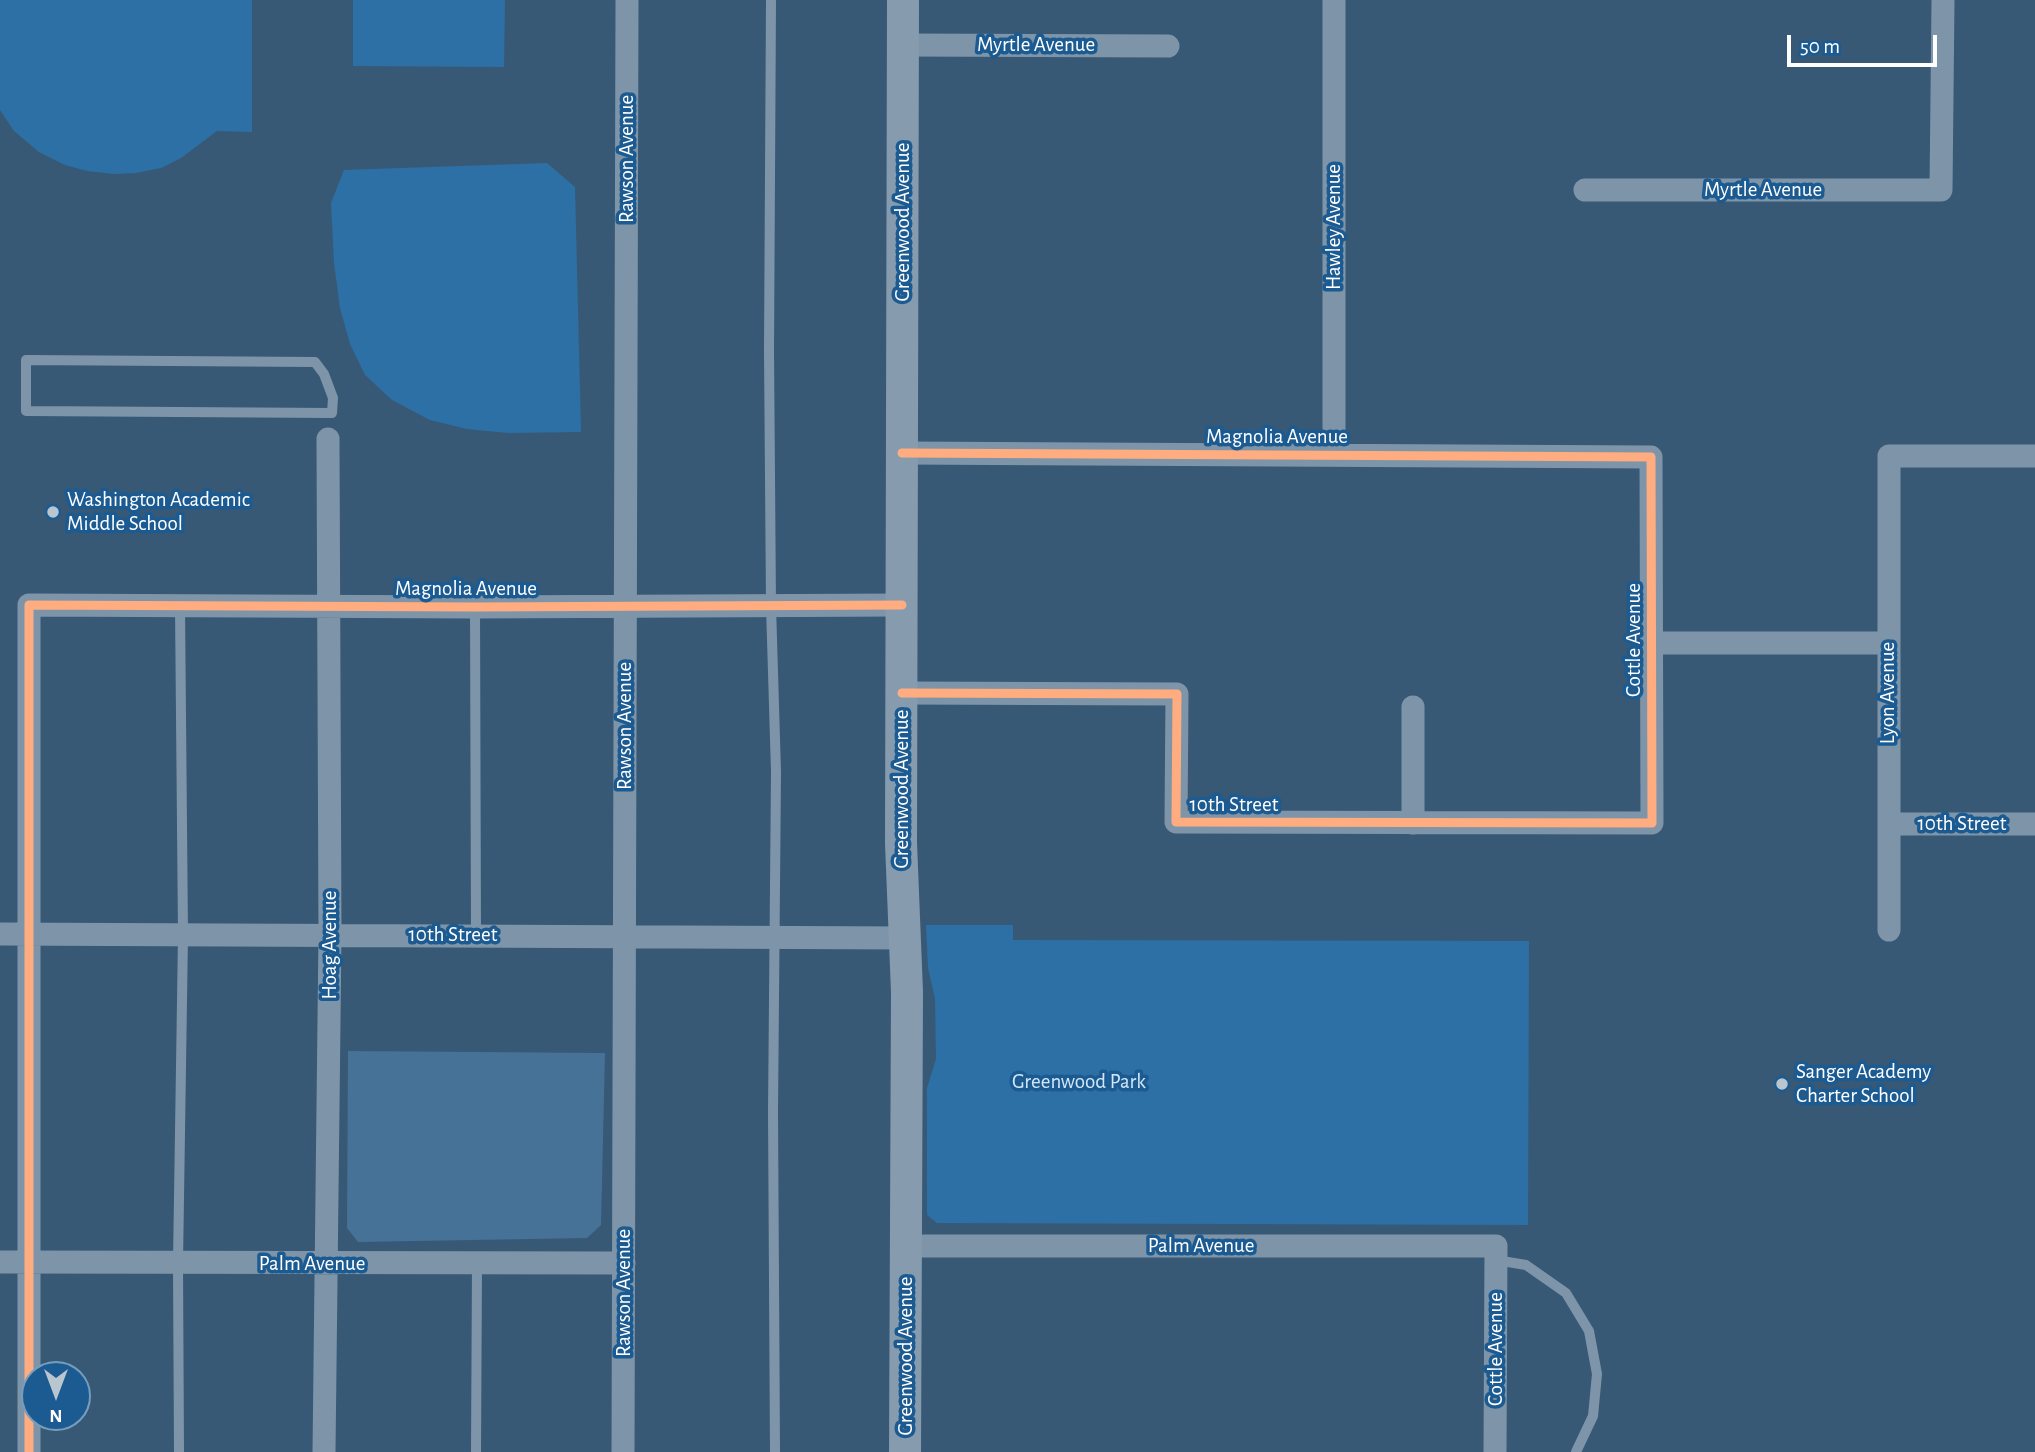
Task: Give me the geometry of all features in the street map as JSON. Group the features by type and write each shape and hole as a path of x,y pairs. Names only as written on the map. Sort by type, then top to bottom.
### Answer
{"street":[{"name":"Rawson Avenue","path":"623,1452 628,0"},
{"name":"Greenwood Avenue","path":"903,0 901,844 905,938 905,1452"},
{"name":"Hawley Avenue","path":"1334,0 1334,455"},
{"name":"Myrtle Avenue","path":"1585,190 1941,190 1943,0"},
{"name":"Myrtle Avenue","path":"903,45 1168,46"},
{"name":"Hoag Avenue","path":"324,1452 330,934 328,439"},
{"name":"Magnolia Avenue","path":"902,453 1651,457"},
{"name":"Lyon Avenue","path":"1889,930 1889,456 2035,456"},
{"name":"Cottle Avenue","path":"1651,457 1652,822"},
{"name":"Magnolia Avenue","path":"30,935 29,605 902,605"},
{"path":"1652,643 1888,643"},
{"name":"10th Street","path":"902,693 1177,694 1177,822 1652,822"},
{"path":"1413,707 1413,823"},
{"name":"10th Street","path":"1889,824 2035,824"},
{"name":"10th Street","path":"0,934 905,938"},
{"path":"29,1452 30,935"},
{"name":"Palm Avenue","path":"906,1246 1496,1253"},
{"name":"Cottle Avenue","path":"1496,1253 1496,1452"},
{"name":"Palm Avenue","path":"0,1262 624,1263"}],"lane":[{"path":"771,0 769,363 771,606 776,772 773,1111 775,1452"},
{"path":"328,439 332,413 333,398 324,374 315,362 26,360 26,411 332,413"},
{"path":"179,1452 178,1263 183,935 180,606"},
{"path":"475,607 476,936"},
{"path":"1496,1253 1526,1265 1566,1293 1589,1331 1597,1374 1593,1416 1576,1452"},
{"path":"476,1452 478,1263"}],"green space":[{"path":"0,0 252,0 252,132 217,131 181,158 161,168 136,173 87,171 65,165 39,152 14,131 0,110"},
{"path":"353,0 505,0 504,67 353,66"},
{"path":"547,163 575,187 581,432 508,433 467,429 430,420 392,400 365,375 350,344 340,308 334,263 331,203 344,170"},
{"name":"Greenwood Park","path":"926,925 1013,925 1013,940 1529,941 1528,1225 937,1223 927,1215 927,1088 936,1059 935,999 928,968"}],"shaded area":[{"path":"348,1051 605,1053 601,1225 587,1238 358,1242 347,1228"}],"cycle path":[{"path":"902,453 1651,457 1652,823 1176,822 1177,694 902,693"},
{"path":"29,1452 29,605 902,605"}],"place":[{"name":"Washington Academic Middle School","path":"53,512"},
{"name":"Sanger Academy Charter School","path":"1782,1084"}]}
